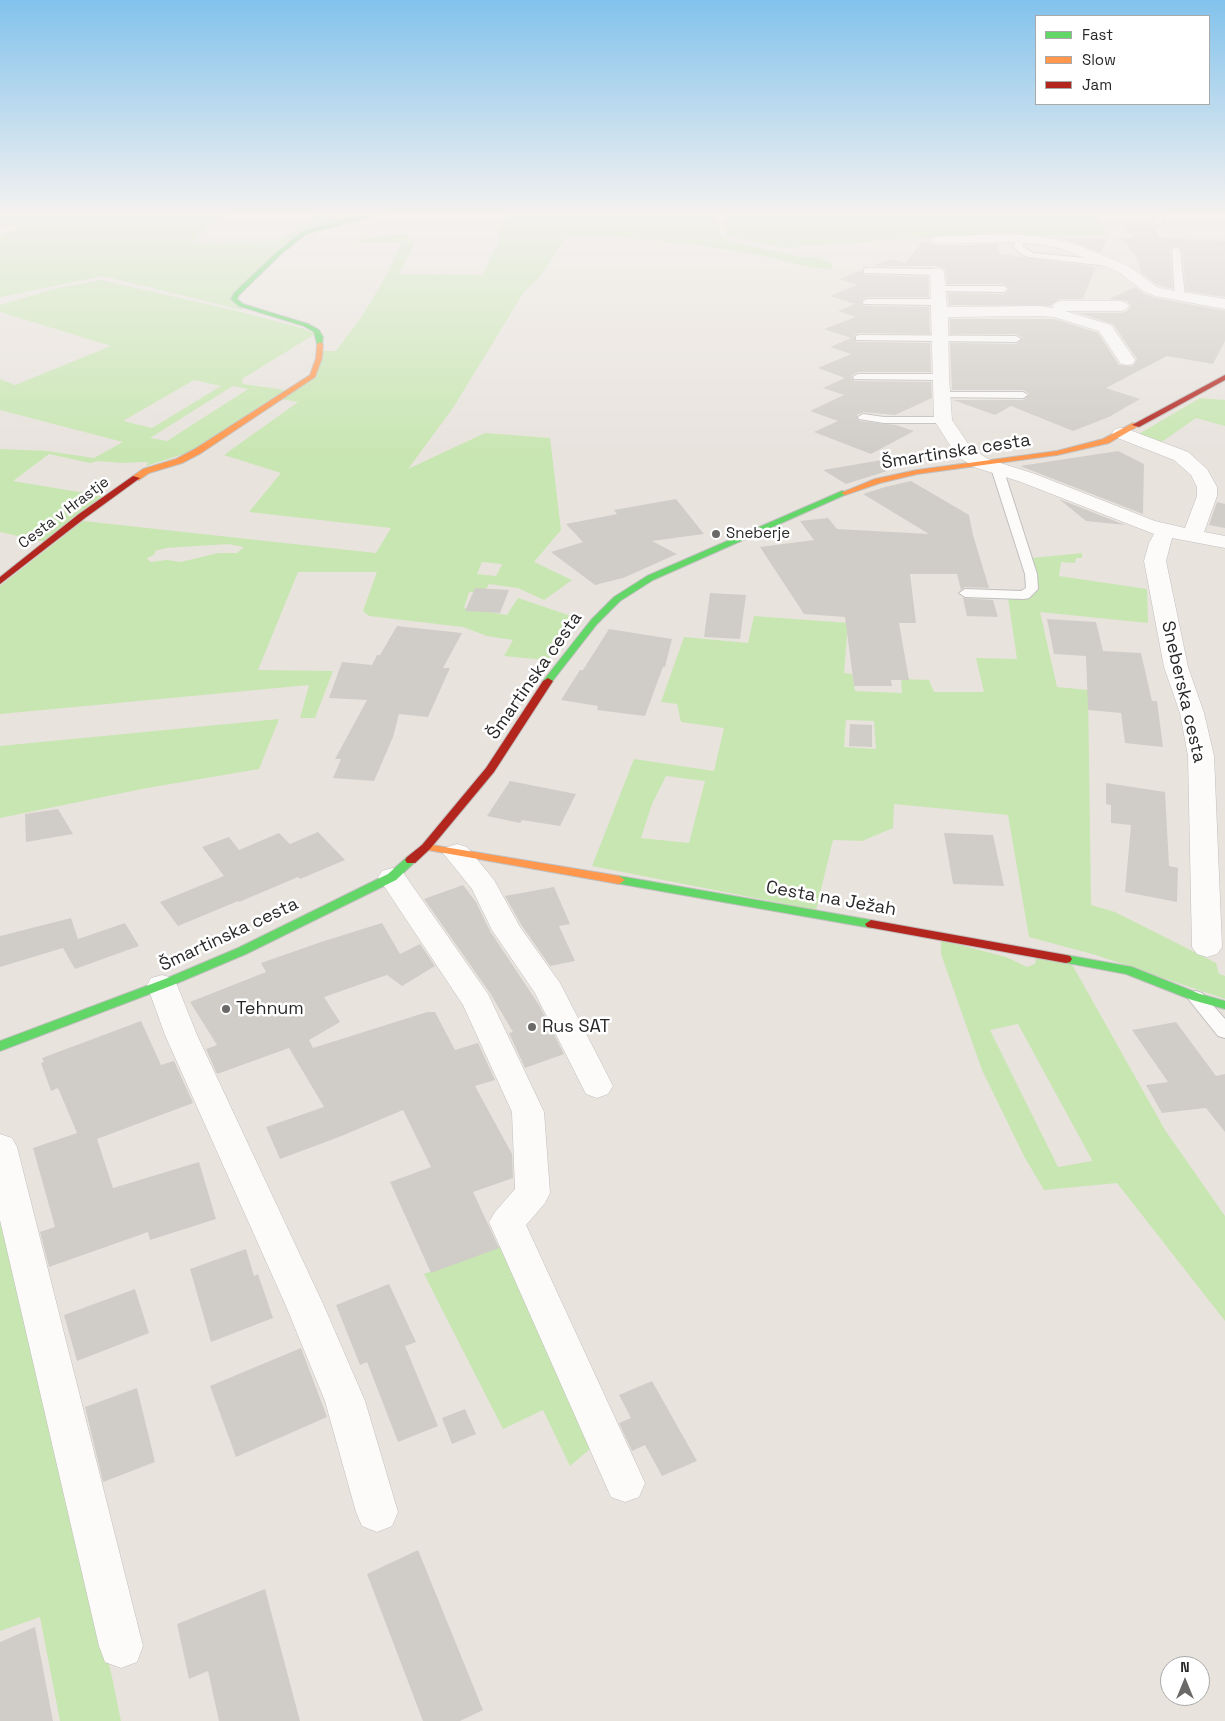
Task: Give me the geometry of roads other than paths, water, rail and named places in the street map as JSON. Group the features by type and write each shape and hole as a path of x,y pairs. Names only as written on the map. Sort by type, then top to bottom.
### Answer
{"street":[{"name":"Cesta v Hrastje","path":"0,581 82,516 146,470 179,461 312,376 319,358 320,337 317,331 306,325 240,305 234,299 238,292"},
{"path":"939,292 941,338 940,377 944,420 964,452 989,466 1166,531 1225,542"},
{"path":"1162,292 1225,304"},
{"path":"939,301 1056,313 1104,328 1128,360"},
{"path":"1040,311 1062,305 1121,306"},
{"name":"Šmartinska cesta","path":"0,1046 162,985 242,951 392,877 426,847 490,770 577,641 617,599 650,578 826,500 898,476 989,466 1057,454 1106,441 1225,377"},
{"path":"1121,433 1180,456 1192,464 1200,473 1207,487 1207,496 1192,536"},
{"name":"Sneberska cesta","path":"1166,531 1159,543 1155,561 1176,667 1192,713 1201,756 1201,800 1208,947"},
{"name":"Cesta na Ježah","path":"426,847 1128,970 1196,997 1225,1005"},
{"path":"456,853 484,886 507,930 549,990 597,1086"},
{"path":"392,877 476,1002 528,1112 534,1193 507,1222 625,1483"},
{"path":"162,985 182,1035 346,1401 377,1512"},
{"path":"0,1147 121,1646"}],"lane":[{"path":"867,302 939,301 986,292"},
{"path":"1180,292 1180,297"},
{"path":"859,338 1016,339"},
{"path":"858,377 940,377"},
{"path":"941,395 1024,395"},
{"path":"863,417 884,420 944,420"},
{"path":"965,593 1024,595 1032,589 1031,574 989,466"},
{"path":"1196,997 1225,1031"}],"place":[{"name":"Sneberje","path":"716,534"},
{"name":"Tehnum","path":"226,1009"},
{"name":"Rus SAT","path":"532,1027"}]}
